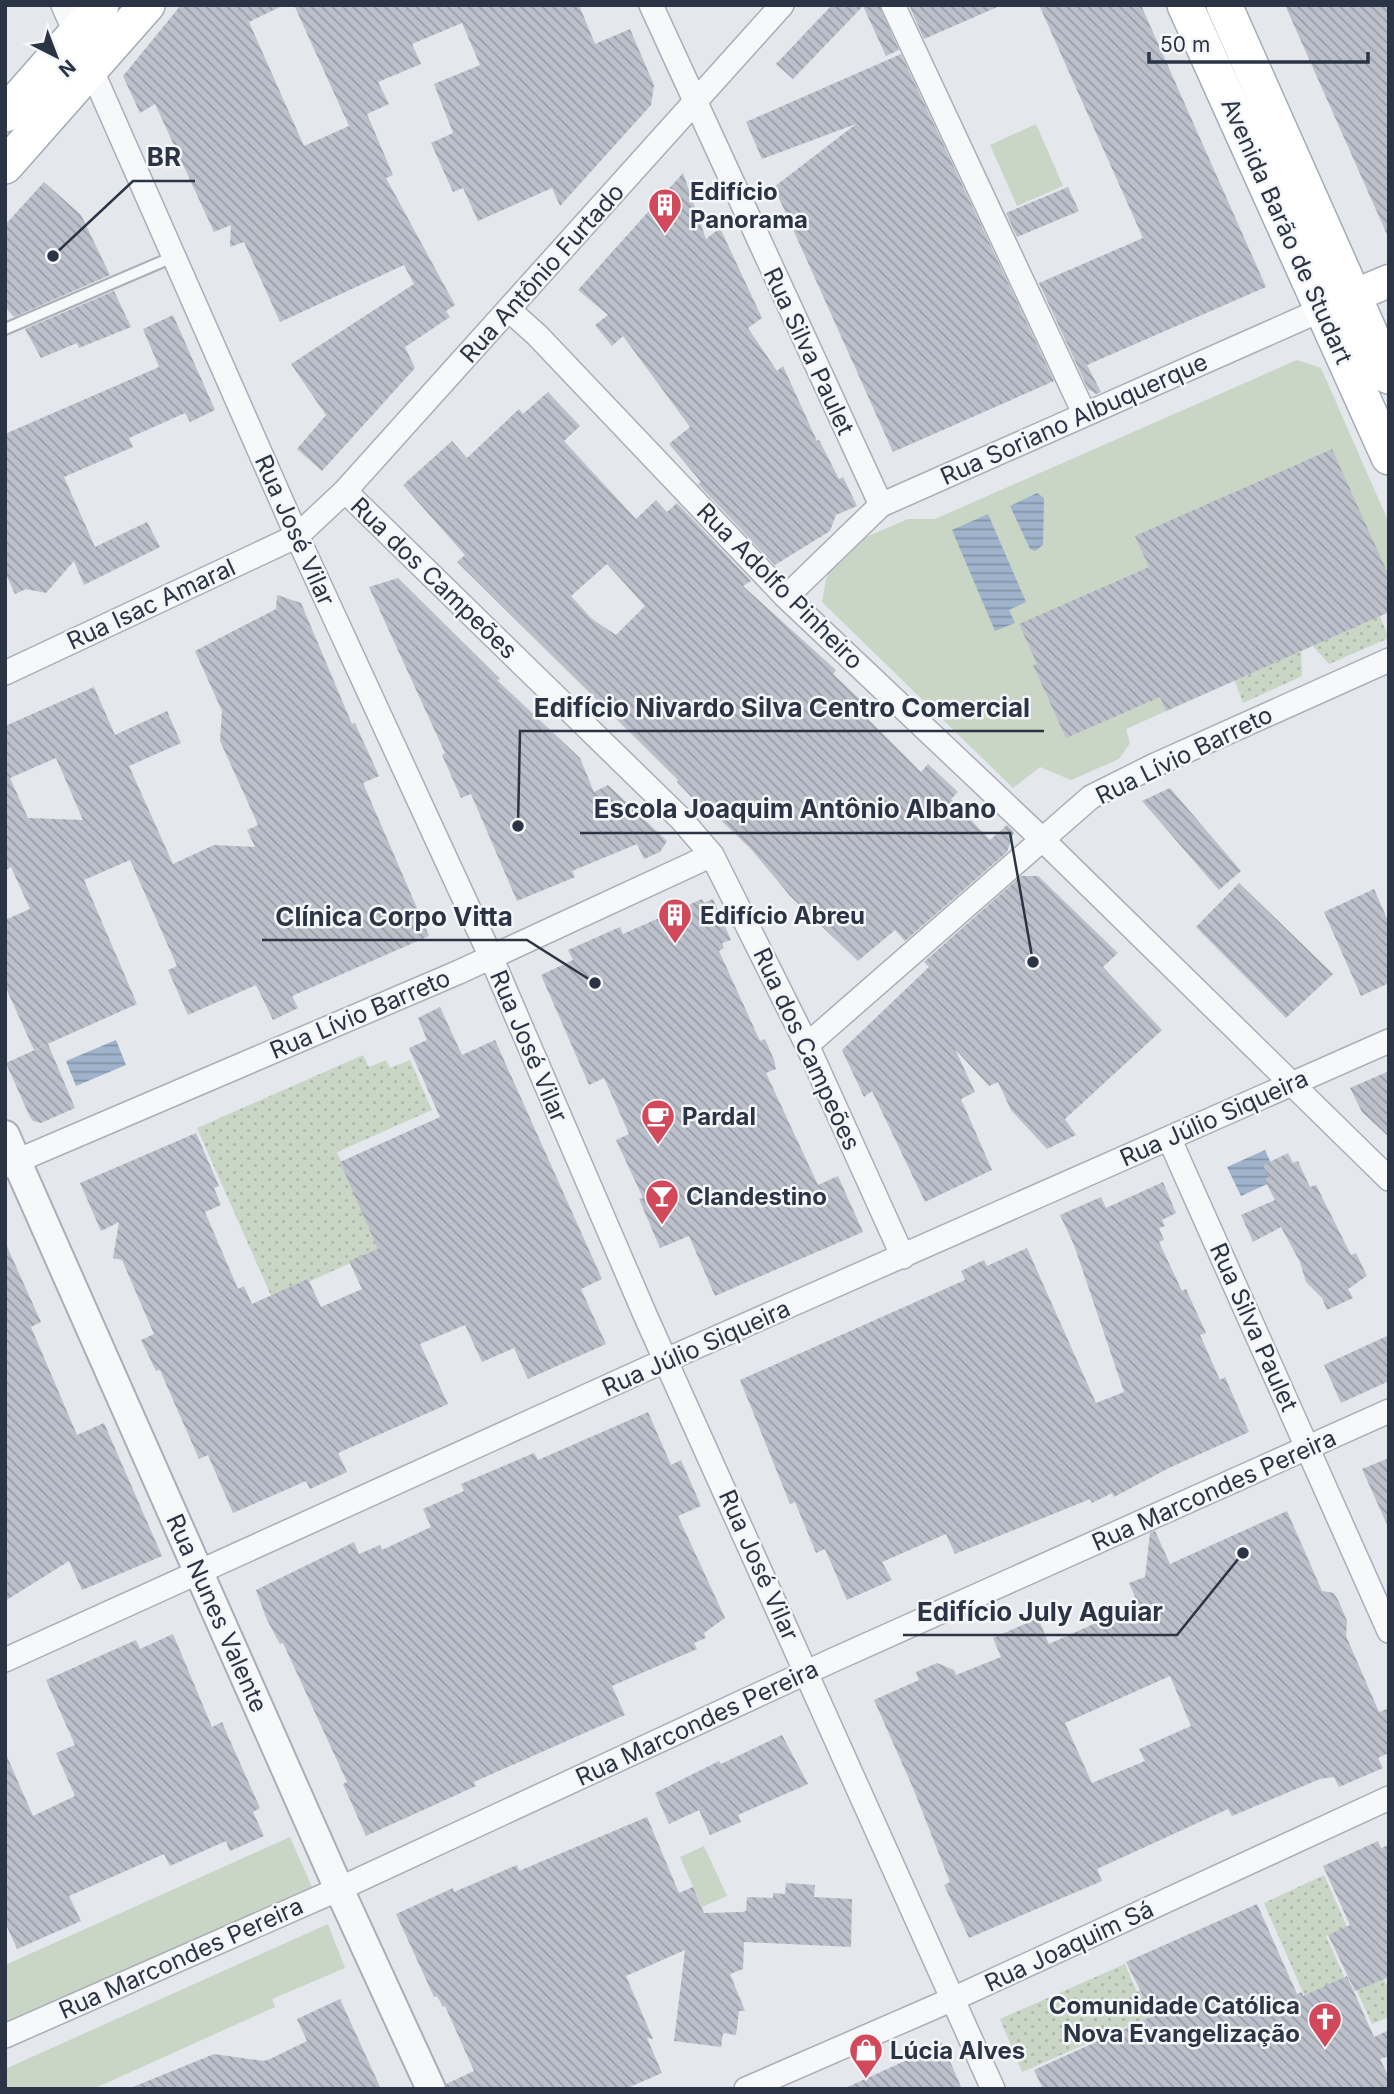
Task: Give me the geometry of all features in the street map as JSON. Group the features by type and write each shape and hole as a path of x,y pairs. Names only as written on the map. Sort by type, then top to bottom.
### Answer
{"main road":[{"path":"5,114 69,20 101,5"},
{"path":"5,166 147,5"},
{"name":"Avenida Barão de Studart","path":"1185,5 1389,457"},
{"name":"Avenida Barão de Studart","path":"1224,5 1389,376"},
{"name":"Rua Soriano Albuquerque","path":"1321,310 1389,281"}],"street":[{"name":"Rua Silva Paulet","path":"651,5 881,505"},
{"name":"Rua Antônio Furtado","path":"297,536 345,491 782,5"},
{"path":"893,5 1084,413"},
{"name":"Rua José Vilar","path":"69,20 297,536 491,957 666,1360 993,2089"},
{"name":"Rua Adolfo Pinheiro","path":"509,310 537,335 786,597 1043,840 1288,1083 1389,1179"},
{"name":"Rua Soriano Albuquerque","path":"786,597 881,505 1321,310"},
{"name":"Rua dos Campeões","path":"345,491 681,820 712,855 807,1045 903,1257"},
{"name":"Rua Isac Amaral","path":"5,673 297,536"},
{"name":"Rua Lívio Barreto","path":"807,1045 1091,797 1155,765 1389,660"},
{"name":"Rua Lívio Barreto","path":"11,1164 491,957 712,855"},
{"name":"Rua Júlio Siqueira","path":"5,1660 200,1574 666,1360 903,1257 1288,1083 1389,1041"},
{"name":"Rua Nunes Valente","path":"5,1135 11,1164 200,1574 431,2089"},
{"name":"Rua Silva Paulet","path":"1169,1138 1389,1631"},
{"name":"Rua Marcondes Pereira","path":"5,2036 339,1888 807,1672 1389,1411"},
{"name":"Rua Joaquim Sá","path":"746,2089 953,1999 1389,1798"}],"lane":[{"path":"5,329 173,257"}],"green space":[{"path":"1036,124 1063,186 1017,206 990,145"},
{"path":"1297,360 1321,368 1389,523 1389,612 1126,729 1130,743 1119,759 1071,780 1040,767 1013,788 822,602 826,579 839,554 866,537 908,519 935,519"},
{"path":"1377,609 1389,638 1329,664 1311,644"},
{"path":"1301,650 1302,676 1243,703 1232,674"},
{"path":"363,1055 369,1067 386,1060 390,1068 410,1060 432,1110 337,1152 380,1250 272,1298 197,1128"},
{"path":"290,1837 312,1887 5,2025 5,1965"},
{"path":"704,1846 727,1896 702,1907 680,1857"},
{"path":"1324,1875 1347,1927 1326,1936 1349,1987 1305,1997 1264,1903"},
{"path":"328,1924 345,1968 272,1999 275,2007 93,2089 5,2089 5,2069"},
{"path":"1125,1964 1137,1992 1142,1990 1165,2045 1140,2056 1127,2026 1022,2072 1000,2019"},
{"path":"1377,1968 1389,1988 1389,2017 1372,2024 1352,1980"}],"water":[{"path":"1037,493 1044,498 1043,545 1035,551 1030,549 1010,506"},
{"path":"988,514 1026,602 1009,610 1015,623 995,631 952,530"},
{"path":"116,1040 126,1065 76,1086 66,1061"},
{"path":"1265,1150 1278,1179 1241,1196 1227,1167"}],"building":[{"path":"181,5 284,5 249,22 304,146 349,126 294,5 579,5 595,44 630,29 654,85 651,105 560,206 552,188 478,221 463,188 453,192 431,143 453,133 434,84 480,65 462,23 412,44 421,64 378,82 389,104 367,114 393,175 386,178 455,305 446,311 450,317 405,347 415,368 322,471 297,449 326,415 291,364 414,284 404,265 280,322 244,242 230,247 231,225 214,232 155,104 140,113 123,76"},
{"path":"832,5 879,5 899,50 886,56 863,6 793,79 776,64"},
{"path":"909,5 1002,5 924,39"},
{"path":"1039,5 1141,5 1266,287 1087,365 1101,392 1096,394 1088,389 1039,283 1143,238"},
{"path":"1285,5 1389,5 1389,239"},
{"path":"901,54 1054,381 893,452 774,187 856,124 762,159 746,122"},
{"path":"683,173 706,239 720,228 762,318 748,328 777,371 783,366 817,441 819,440 839,479 843,477 857,506 836,515 830,531 775,565 698,484 701,482 669,444 690,427 623,336 612,346 595,325 608,315 578,290"},
{"path":"44,182 81,215 110,275 14,317 5,307 5,225"},
{"path":"1068,187 1079,211 1017,237 1006,213"},
{"path":"114,291 131,327 79,348 77,343 41,358 25,329"},
{"path":"173,315 215,410 190,422 185,413 129,438 133,447 64,477 95,547 147,522 160,547 84,585 74,561 46,593 26,589 15,594 5,572 5,434 159,367 143,329"},
{"path":"548,392 580,426 564,441 636,519 656,500 667,512 677,503 751,581 743,586 836,670 833,674 870,709 864,715 921,772 928,764 958,792 951,799 990,840 1007,825 1014,832 1007,852 905,941 895,930 858,961 790,896 751,849 715,815 700,806 678,780 457,562 465,555 403,485 452,441 467,458 519,409 523,414","holes":["607,564 645,606 616,635 592,619 571,596"]},
{"path":"1332,449 1389,576 1389,612 1166,711 1160,697 1066,738 1033,665 1037,664 1019,624 1149,567 1135,536"},
{"path":"398,578 500,679 497,680 580,758 594,792 608,785 667,841 660,852 644,859 637,844 572,871 575,877 517,901 471,794 461,798 442,755 445,753 369,587"},
{"path":"277,595 301,603 352,724 355,723 379,776 363,783 429,936 292,996 298,1008 273,1020 256,985 188,1015 168,970 177,966 130,860 84,880 137,1004 34,1050 5,986 5,920 30,909 11,867 5,870 5,726 94,687 115,735 167,711 181,743 129,766 173,864 214,845 255,847 247,830 258,825 220,741 222,711 195,651 276,609","holes":["56,758 83,820 28,818 10,778"]},
{"path":"1170,788 1241,871 1219,890 1142,801"},
{"path":"1021,876 1038,876 1118,953 1103,967 1162,1030 1065,1119 1076,1135 1047,1149 1011,1110 998,1082 989,1086 955,1049 975,1092 961,1099 992,1170 925,1202 872,1091 864,1097 842,1050 929,967 924,962"},
{"path":"1239,883 1333,974 1286,1018 1196,927"},
{"path":"1374,889 1389,923 1389,983 1361,996 1324,912"},
{"path":"702,899 704,903 713,899 731,940 722,943 724,948 719,951 760,1041 765,1039 774,1060 776,1069 766,1073 818,1185 838,1176 863,1232 715,1296 689,1236 660,1248 639,1199 643,1198 616,1140 629,1134 604,1078 589,1085 541,975 573,960 568,950 620,927 623,934"},
{"path":"440,1007 462,1055 495,1040 602,1279 581,1289 606,1344 528,1379 514,1348 482,1362 465,1325 420,1344 448,1404 338,1453 347,1472 310,1489 306,1481 233,1513 208,1455 199,1459 160,1370 156,1371 141,1340 154,1334 122,1260 113,1258 119,1222 101,1231 80,1183 196,1133 219,1186 214,1188 221,1205 205,1212 238,1289 244,1286 252,1304 308,1279 321,1307 362,1289 349,1261 378,1249 340,1162 440,1117 409,1048 427,1040 418,1018"},
{"path":"48,1044 75,1108 41,1123 33,1121 29,1115 6,1063"},
{"path":"1389,1071 1389,1137 1362,1112 1350,1088"},
{"path":"1288,1153 1293,1163 1298,1161 1310,1187 1316,1185 1351,1255 1356,1253 1367,1276 1348,1289 1353,1298 1327,1310 1322,1298 1306,1282 1300,1262 1281,1227 1253,1242 1241,1215 1275,1200 1264,1179 1269,1177 1263,1165"},
{"path":"1163,1182 1176,1213 1162,1220 1165,1226 1159,1228 1164,1240 1159,1242 1182,1291 1186,1289 1206,1333 1200,1335 1220,1380 1225,1377 1249,1432 1169,1468 1114,1497 1112,1493 1092,1503 1090,1499 955,1554 946,1534 882,1562 892,1580 847,1600 825,1549 816,1553 795,1502 790,1504 740,1380 965,1280 961,1271 984,1260 987,1266 1027,1248 1096,1403 1124,1392 1074,1245 1060,1215 1101,1197 1106,1208"},
{"path":"5,1242 41,1322 31,1327 77,1435 104,1423 162,1556 82,1590 69,1561 5,1601"},
{"path":"1389,1335 1389,1381 1341,1403 1324,1365"},
{"path":"648,1412 671,1465 681,1460 701,1506 678,1516 725,1618 704,1633 706,1638 694,1643 697,1649 612,1686 625,1715 474,1782 476,1786 366,1836 343,1784 347,1782 283,1643 280,1644 267,1620 256,1590 354,1542 359,1554 380,1545 382,1550 431,1527 423,1509 464,1491 461,1484 534,1453 538,1460"},
{"path":"1389,1458 1389,1529 1362,1469"},
{"path":"1287,1511 1322,1591 1334,1593 1339,1602 1347,1621 1346,1636 1379,1712 1389,1708 1389,1753 1378,1758 1383,1768 1339,1787 1334,1777 1320,1779 1232,1816 1228,1809 1097,1869 1102,1881 969,1938 944,1885 950,1882 913,1788 874,1700 919,1680 916,1672 937,1663 954,1670 956,1675 1001,1657 993,1638 1038,1618 1049,1644 1138,1604 1129,1583 1145,1577 1150,1533 1155,1531 1170,1564","holes":["1170,1676 1191,1726 1139,1749 1145,1761 1092,1783 1065,1723"]},
{"path":"173,1634 212,1727 222,1722 260,1808 253,1812 264,1836 230,1851 226,1841 170,1866 164,1854 69,1896 81,1921 17,1949 5,1922 5,1752 33,1816 75,1796 56,1753 75,1745 46,1680 136,1640 140,1649"},
{"path":"782,1735 808,1784 738,1815 741,1822 710,1835 699,1810 669,1824 655,1793 719,1761 721,1764"},
{"path":"647,1817 679,1893 693,1887 704,1913 746,1911 747,1897 773,1898 773,1893 785,1894 786,1883 815,1885 814,1897 852,1899 851,1947 744,1942 743,1969 730,1974 745,2011 739,2011 736,2035 723,2033 721,2047 674,2041 685,1950 626,1976 653,2039 647,2038 662,2073 625,2089 447,2089 446,2084 474,2071 445,2006 443,2007 437,1996 434,1997 396,1914 453,1888 454,1892 517,1865 519,1871"},
{"path":"1378,1841 1381,1848 1389,1845 1389,1977 1355,1991 1328,1935 1350,1925 1323,1866"},
{"path":"1257,1904 1297,1994 1302,1992 1303,1996 1347,1976 1374,2037 1389,2030 1389,2056 1380,2059 1389,2077 1389,2089 1043,2089 1034,2070 1153,2016 1126,1962"},
{"path":"340,1999 381,2089 128,2089 214,2054 264,2061 270,2059 307,2041 297,2019"},
{"path":"942,2043 962,2089 843,2089 907,2060"}],"place":[{"name":"Edifício Panorama","path":"665,235"},
{"name":"BR","path":"53,256"},
{"name":"Edifício Nivardo Silva Centro Comercial","path":"518,826"},
{"name":"Edifício Abreu","path":"675,945"},
{"name":"Escola Joaquim Antônio Albano","path":"1033,962"},
{"name":"Clínica Corpo Vitta","path":"595,983"},
{"name":"Pardal","path":"658,1146"},
{"name":"Clandestino","path":"662,1226"},
{"name":"Edifício July Aguiar","path":"1243,1553"},
{"name":"Comunidade Católica Nova Evangelização","path":"1325,2049"},
{"name":"Lúcia Alves","path":"866,2080"}]}
